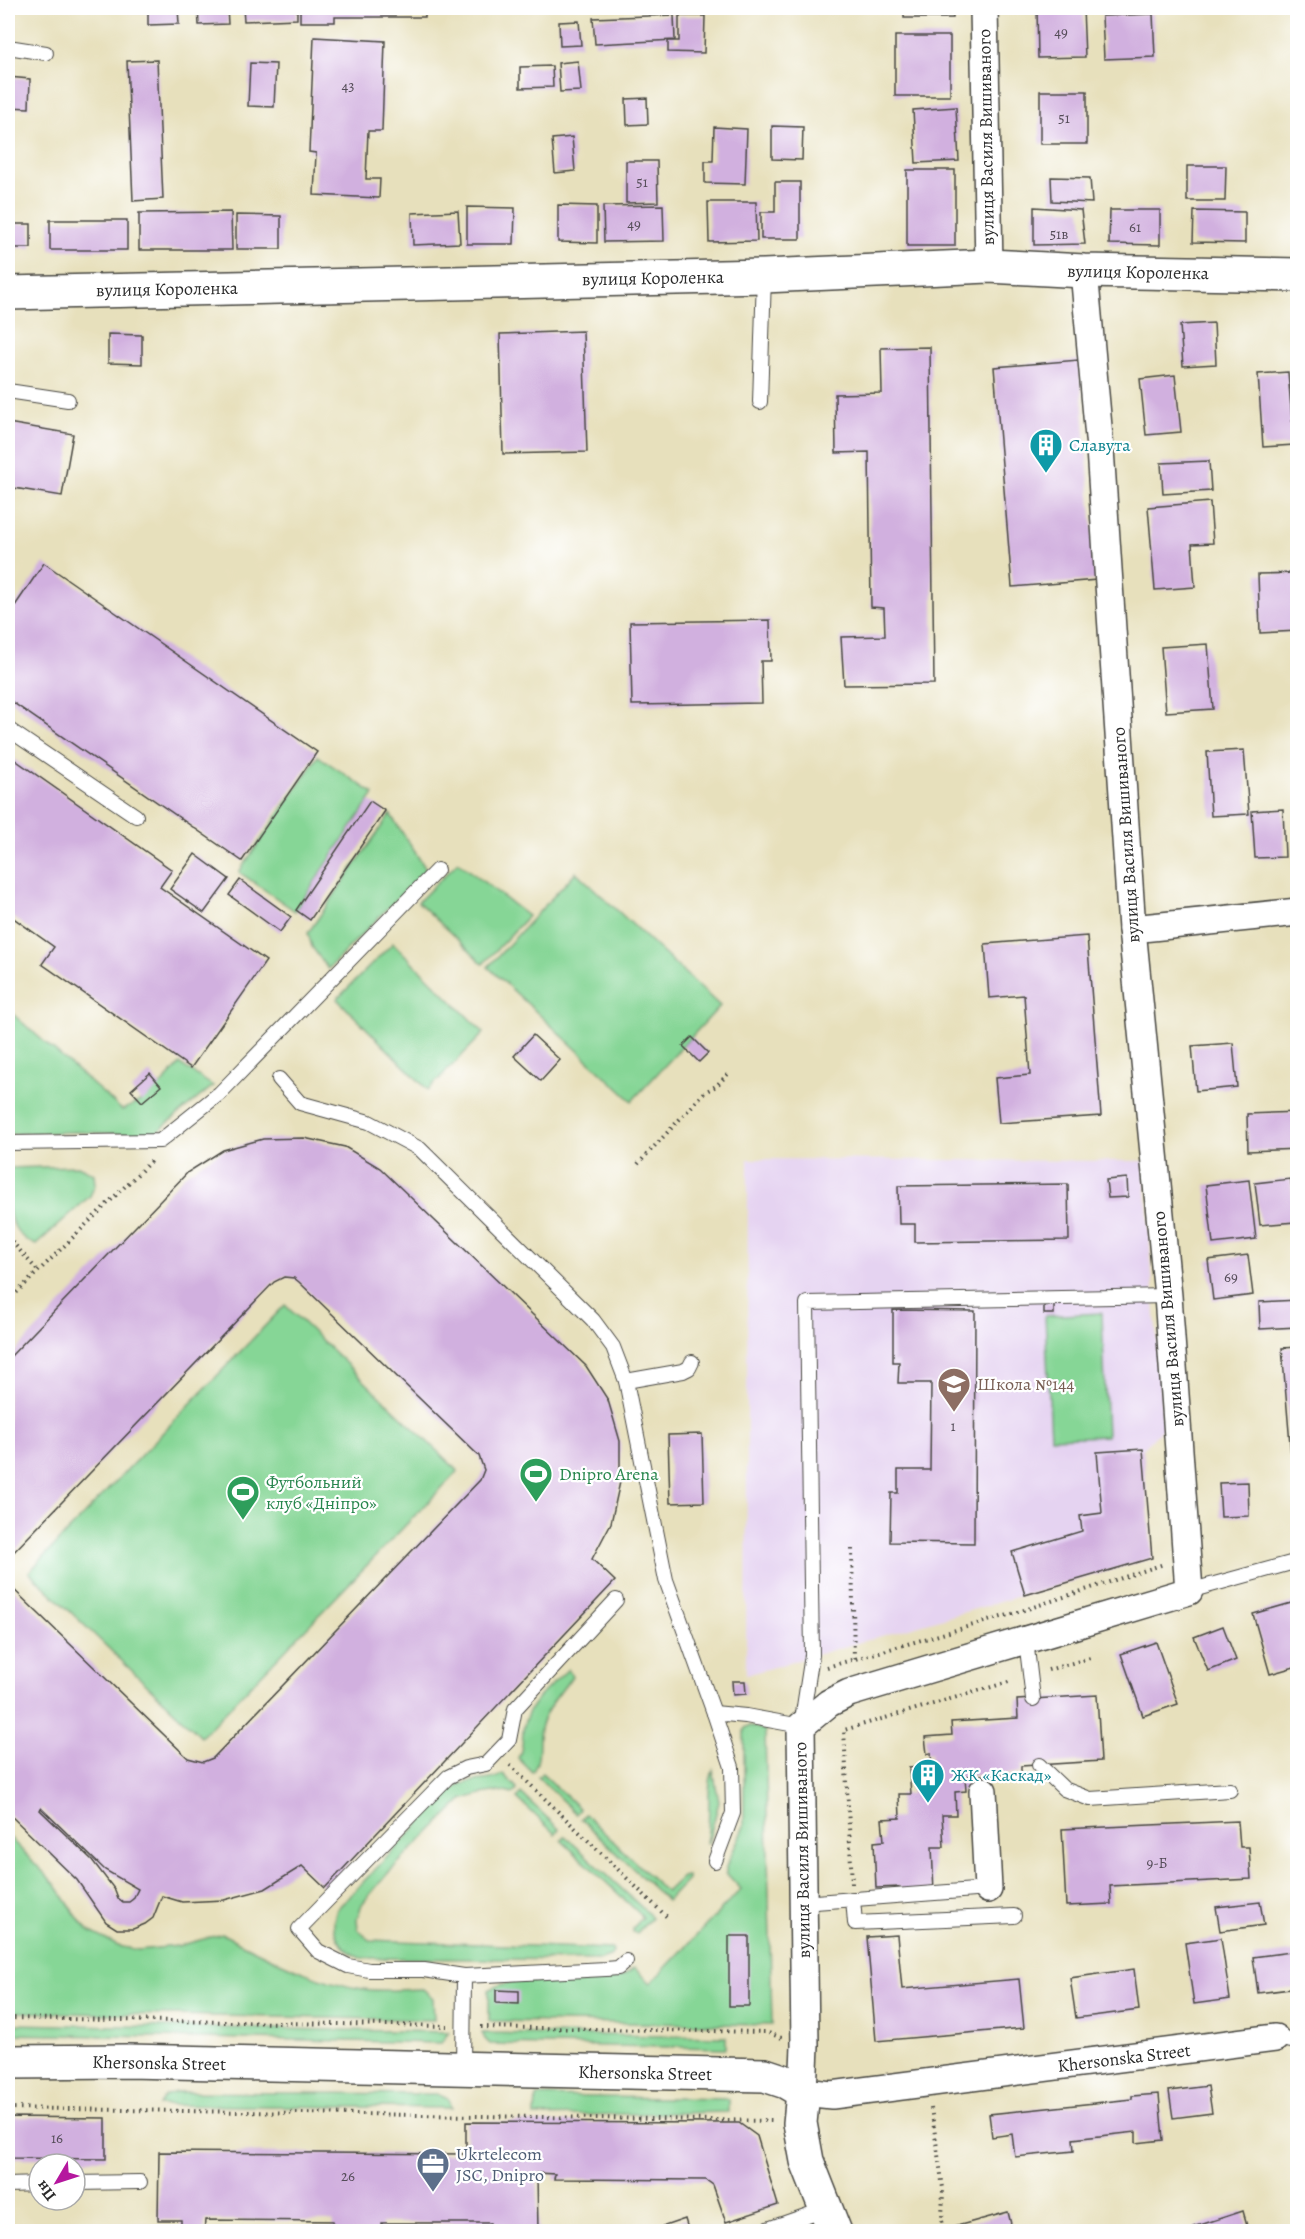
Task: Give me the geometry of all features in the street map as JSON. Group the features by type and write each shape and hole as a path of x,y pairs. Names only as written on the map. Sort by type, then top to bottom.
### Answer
{"street":[{"name":"вулиця Василя Вишиваного","path":"984,8 989,267"},
{"name":"вулиця Короленка","path":"8,293 764,276 989,267 1298,275"},
{"name":"вулиця Василя Вишиваного","path":"803,2091 805,2046 801,1726 829,1703 849,1693 1189,1592 1168,1296 1132,929 1100,449 1084,271"},
{"path":"1132,929 1298,912"},
{"path":"983,1791 988,1889"},
{"name":"Khersonska Street","path":"8,2062 128,2061 765,2075 803,2091 832,2095 1286,2040"},
{"path":"803,2091 800,2123 807,2161 830,2220"}],"lane":[{"path":"8,47 46,53"},
{"path":"760,402 764,276"},
{"path":"8,392 68,400"},
{"path":"8,729 136,816"},
{"path":"8,1143 160,1141 220,1093 438,870"},
{"path":"279,1079 300,1102 369,1122 420,1149 593,1320 613,1347 626,1381 666,1580 732,1767 733,1813 715,1862"},
{"path":"714,1713 801,1726 812,1655 807,1303 1168,1296"},
{"path":"626,1381 683,1371 689,1368 692,1362"},
{"path":"1189,1592 1298,1561"},
{"path":"616,1600 515,1709 508,1740 486,1764 466,1768 448,1777 300,1929 318,1952 348,1966 369,1970 424,1970 464,1976 618,1968 626,1960"},
{"path":"1026,1640 1033,1698"},
{"path":"1039,1765 1064,1789 1090,1799 1230,1790"},
{"path":"802,1903 988,1889"},
{"path":"853,1899 855,1923 1014,1916"},
{"path":"464,1976 464,2069"},
{"path":"87,2183 140,2182"},
{"path":"8,2185 27,2184"},
{"path":"762,2231 830,2220"}],"path":[{"path":"638,1164 705,1092 716,1086 728,1074"},
{"path":"8,1301 157,1155 146,1155"},
{"path":"8,1237 38,1271"},
{"path":"852,1549 854,1659"},
{"path":"809,1672 1012,1614 1162,1566 1168,1559"},
{"path":"850,1865 844,1730 1090,1658"},
{"path":"509,1765 667,1917"},
{"path":"8,2018 766,2032 805,2046"},
{"path":"927,2083 944,2188 942,2222 945,2232"},
{"path":"8,2108 763,2120 800,2123"}],"shaded area":[{"name":"Школа №144","path":"748,1159 1144,1161 1163,1428 1143,1449 1152,1558 746,1675"}],"green space":[{"path":"318,756 374,794 295,911 239,872"},
{"path":"390,814 426,869 328,969 312,947 308,933"},
{"path":"458,862 528,916 483,964 418,902"},
{"path":"576,872 720,1006 632,1101 488,967"},
{"path":"393,943 484,1033 428,1090 337,999"},
{"path":"8,1010 122,1110 154,1091 180,1064 213,1086 153,1135 75,1132 8,1134"},
{"path":"78,1166 94,1174 95,1185 90,1196 36,1245 26,1239 18,1232 10,1213 7,1191 8,1168"},
{"name":"Футбольний клуб «Дніпро»","path":"285,1305 458,1471 201,1737 29,1572"},
{"path":"1102,1313 1107,1436 1051,1438 1045,1316"},
{"path":"568,1669 572,1676 543,1719 537,1761 532,1772 518,1758 526,1717 542,1694"},
{"path":"750,1726 765,1730 772,2025 489,2021 489,1990 505,1983 544,1980 604,1981 621,1977 634,1968 651,1983 741,1889 726,1873 726,1867 744,1826 744,1730"},
{"path":"713,1770 719,1802 708,1843 706,1843 709,1787"},
{"path":"542,1773 580,1809 576,1814 538,1777"},
{"path":"503,1774 516,1787 516,1791 512,1794 487,1793 462,1800 388,1873 362,1904 357,1919 358,1929 369,1940 612,1949 610,1957 601,1960 360,1958 347,1950 335,1932 337,1909 452,1790 459,1785 491,1779"},
{"path":"521,1793 559,1829 555,1834 517,1798"},
{"path":"585,1814 666,1892 682,1877 687,1876 687,1880 667,1901 581,1819"},
{"path":"8,1836 55,1884 89,1931 118,1946 138,1950 178,1946 222,1934 290,1967 344,1985 378,1990 423,1989 433,1998 434,2020 8,2012"},
{"path":"565,1836 652,1917 637,1933 633,1932 633,1928 643,1917 561,1840"},
{"path":"8,2024 449,2032 441,2043 8,2034"},
{"path":"482,2033 726,2037 726,2048 490,2044"},
{"path":"175,2092 437,2094 448,2099 451,2108 159,2105 165,2096"},
{"path":"536,2096 729,2099 729,2112 535,2116"}],"building":[{"path":"129,8 178,8 179,24 148,25 148,12 129,13"},
{"path":"198,8 227,8 228,24 199,25"},
{"path":"243,8 297,8 297,19 244,21"},
{"path":"300,8 425,8 425,17 335,17 335,22 300,22"},
{"path":"904,8 953,8 953,18 904,18"},
{"path":"1037,8 1083,8 1085,57 1038,58"},
{"path":"1153,14 1155,57 1104,59 1102,16"},
{"path":"674,15 675,40 595,44 593,18"},
{"path":"679,16 705,16 704,53 668,52 668,41 679,41"},
{"path":"579,21 581,45 560,46 559,22"},
{"path":"895,36 950,36 950,96 895,96"},
{"path":"314,37 385,41 382,131 368,131 366,179 380,179 379,198 314,195 316,153 309,152"},
{"path":"157,60 163,199 133,201 127,61"},
{"path":"578,61 581,91 560,92 558,63"},
{"path":"250,63 276,64 274,107 248,106"},
{"path":"552,66 553,87 520,88 520,67"},
{"path":"8,77 30,79 29,108 8,107"},
{"path":"1040,91 1087,91 1087,144 1040,144"},
{"path":"647,98 648,124 627,125 626,99"},
{"path":"956,107 959,161 916,163 913,110"},
{"path":"772,126 803,127 802,160 772,159"},
{"path":"714,127 747,129 745,184 705,183 705,161 713,161"},
{"path":"572,137 575,171 555,173 552,139"},
{"path":"626,161 657,161 658,202 626,203"},
{"path":"1187,166 1226,166 1225,201 1187,201"},
{"path":"907,170 955,170 955,246 907,246"},
{"path":"1051,177 1090,178 1092,203 1052,201"},
{"path":"775,182 800,182 800,239 761,239 761,212 775,212"},
{"path":"708,202 756,202 757,241 709,242"},
{"path":"558,205 597,206 597,243 558,242"},
{"path":"663,205 664,241 604,242 603,206"},
{"path":"467,207 515,208 514,244 467,244"},
{"path":"1034,207 1081,210 1085,244 1034,245"},
{"path":"1110,210 1160,210 1160,245 1109,244"},
{"path":"458,211 460,243 413,245 412,213"},
{"path":"1194,211 1245,212 1245,243 1193,242"},
{"path":"231,212 232,250 139,250 139,213"},
{"path":"236,215 281,216 281,249 236,249"},
{"path":"50,220 127,220 127,250 50,250"},
{"path":"8,224 31,224 31,248 8,248"},
{"path":"1214,323 1216,364 1183,366 1180,325"},
{"path":"583,331 587,452 503,454 500,334"},
{"path":"108,334 142,335 142,364 108,363"},
{"path":"930,347 934,684 844,685 841,637 885,636 884,608 871,607 869,452 836,453 835,394 882,393 881,348"},
{"name":"Славута","path":"1079,360 1097,580 1012,587 994,367"},
{"path":"1288,372 1294,445 1263,447 1258,374"},
{"path":"1175,375 1181,432 1146,435 1140,379"},
{"path":"1293,386 1298,386 1298,413 1296,413"},
{"path":"8,423 73,434 62,496 8,487"},
{"path":"1209,461 1211,491 1163,494 1161,463"},
{"path":"1210,502 1213,543 1192,544 1195,587 1155,590 1148,507"},
{"path":"44,563 317,752 242,861 8,699 8,616"},
{"path":"1298,573 1298,631 1260,633 1258,574"},
{"path":"770,620 771,661 761,661 762,703 632,705 630,622"},
{"path":"1208,644 1213,709 1166,712 1161,647"},
{"path":"1244,750 1249,814 1211,816 1207,752"},
{"path":"8,755 172,870 160,887 266,961 191,1068 42,964 54,947 8,914"},
{"path":"370,801 385,811 310,920 296,910"},
{"path":"1283,809 1285,857 1255,858 1252,811"},
{"path":"195,854 229,879 204,913 170,889"},
{"path":"240,880 291,917 280,932 229,895"},
{"path":"1087,936 1101,1116 999,1123 995,1078 1030,1075 1024,995 989,998 985,944"},
{"path":"533,1035 560,1060 541,1081 514,1056"},
{"path":"692,1037 708,1053 699,1062 683,1046"},
{"path":"1233,1043 1237,1087 1196,1091 1192,1046"},
{"path":"150,1073 161,1086 142,1102 131,1090"},
{"path":"1298,1112 1298,1149 1248,1151 1247,1114"},
{"name":"Dnipro Arena","path":"304,1138 345,1147 380,1168 586,1366 608,1400 620,1441 620,1482 611,1523 592,1559 615,1581 325,1888 302,1866 265,1889 224,1900 182,1902 162,1896 153,1918 145,1924 133,1929 117,1929 106,1922 77,1880 8,1813 8,1584 188,1758 203,1762 213,1758 480,1480 484,1470 479,1456 299,1282 294,1278 284,1277 274,1282 8,1558 8,1359 188,1172 223,1150 263,1139","holes":["41,1808 105,1870 138,1889 133,1899 123,1902 118,1898 115,1890 92,1860 40,1810"]},
{"path":"1127,1178 1128,1197 1108,1198 1106,1180"},
{"path":"1291,1179 1295,1222 1260,1225 1255,1183"},
{"path":"1249,1180 1256,1239 1213,1244 1206,1185"},
{"path":"1068,1184 1069,1240 915,1242 915,1224 899,1224 898,1186"},
{"path":"1248,1255 1253,1295 1213,1300 1208,1260"},
{"path":"1298,1300 1298,1327 1260,1329 1259,1302"},
{"path":"1054,1304 1054,1314 1044,1314 1044,1305"},
{"path":"893,1310 975,1311 974,1543 890,1542 891,1493 898,1493 898,1470 930,1470 931,1383 898,1383 899,1362 893,1362"},
{"path":"1298,1347 1298,1455 1291,1456 1282,1348"},
{"path":"702,1434 704,1502 670,1503 668,1435"},
{"path":"1143,1449 1152,1558 1025,1595 1012,1552 1082,1531 1080,1516 1102,1513 1097,1452"},
{"path":"1248,1482 1249,1516 1221,1517 1219,1483"},
{"path":"1298,1601 1298,1666 1270,1674 1253,1614"},
{"path":"1223,1626 1236,1660 1208,1671 1194,1637"},
{"path":"1156,1642 1178,1704 1143,1716 1121,1654"},
{"path":"732,1681 745,1681 746,1694 733,1695"},
{"name":"ЖК «Каскад»","path":"1097,1695 1101,1761 1021,1766 1021,1773 965,1776 966,1791 955,1792 956,1815 942,1815 944,1847 932,1847 934,1892 900,1894 900,1887 876,1888 874,1842 884,1841 882,1819 900,1818 899,1794 911,1794 909,1768 932,1766 931,1753 927,1754 925,1737 952,1735 951,1722 1018,1718 1017,1700"},
{"path":"1238,1821 1240,1847 1249,1847 1251,1879 1110,1886 1111,1904 1066,1906 1062,1829"},
{"path":"1260,1902 1264,1925 1220,1931 1216,1907"},
{"path":"897,1935 902,1989 1019,1979 1024,2028 876,2041 867,1937"},
{"path":"729,1936 749,1936 749,2006 729,2006"},
{"path":"1221,1938 1230,1999 1194,2004 1185,1943"},
{"path":"1298,1951 1298,1988 1258,1993 1253,1957"},
{"path":"1134,1969 1139,2010 1076,2018 1070,1978"},
{"path":"496,1990 519,1991 519,2004 496,2003"},
{"path":"1208,2086 1212,2113 1173,2118 1169,2091"},
{"path":"1159,2094 1163,2140 1136,2143 1136,2132 1073,2139 1074,2151 1015,2157 1012,2134 992,2137 989,2114 1132,2099 1132,2096"},
{"path":"8,2117 106,2118 106,2159 87,2159 87,2152 27,2152 27,2158 8,2158"},
{"path":"466,2122 739,2123 757,2136 778,2205 726,2222 713,2185 706,2180 554,2179 555,2174 537,2173 538,2232 490,2232 490,2223 382,2223 382,2232 333,2232 333,2221 205,2220 204,2232 181,2232 181,2220 158,2220 159,2152 466,2154"},
{"path":"1243,2211 1249,2232 1195,2232 1194,2227"},
{"path":"1008,2212 1013,2232 947,2232 946,2229"},
{"path":"685,2219 689,2232 650,2231"}],"place":[{"name":"Славута","path":"1046,474"},
{"name":"Школа №144","path":"954,1413"},
{"name":"Dnipro Arena","path":"536,1503"},
{"name":"Футбольний клуб «Дніпро»","path":"243,1521"},
{"name":"ЖК «Каскад»","path":"928,1804"},
{"name":"Ukrtelecom JSC, Dnipro","path":"433,2193"}]}
